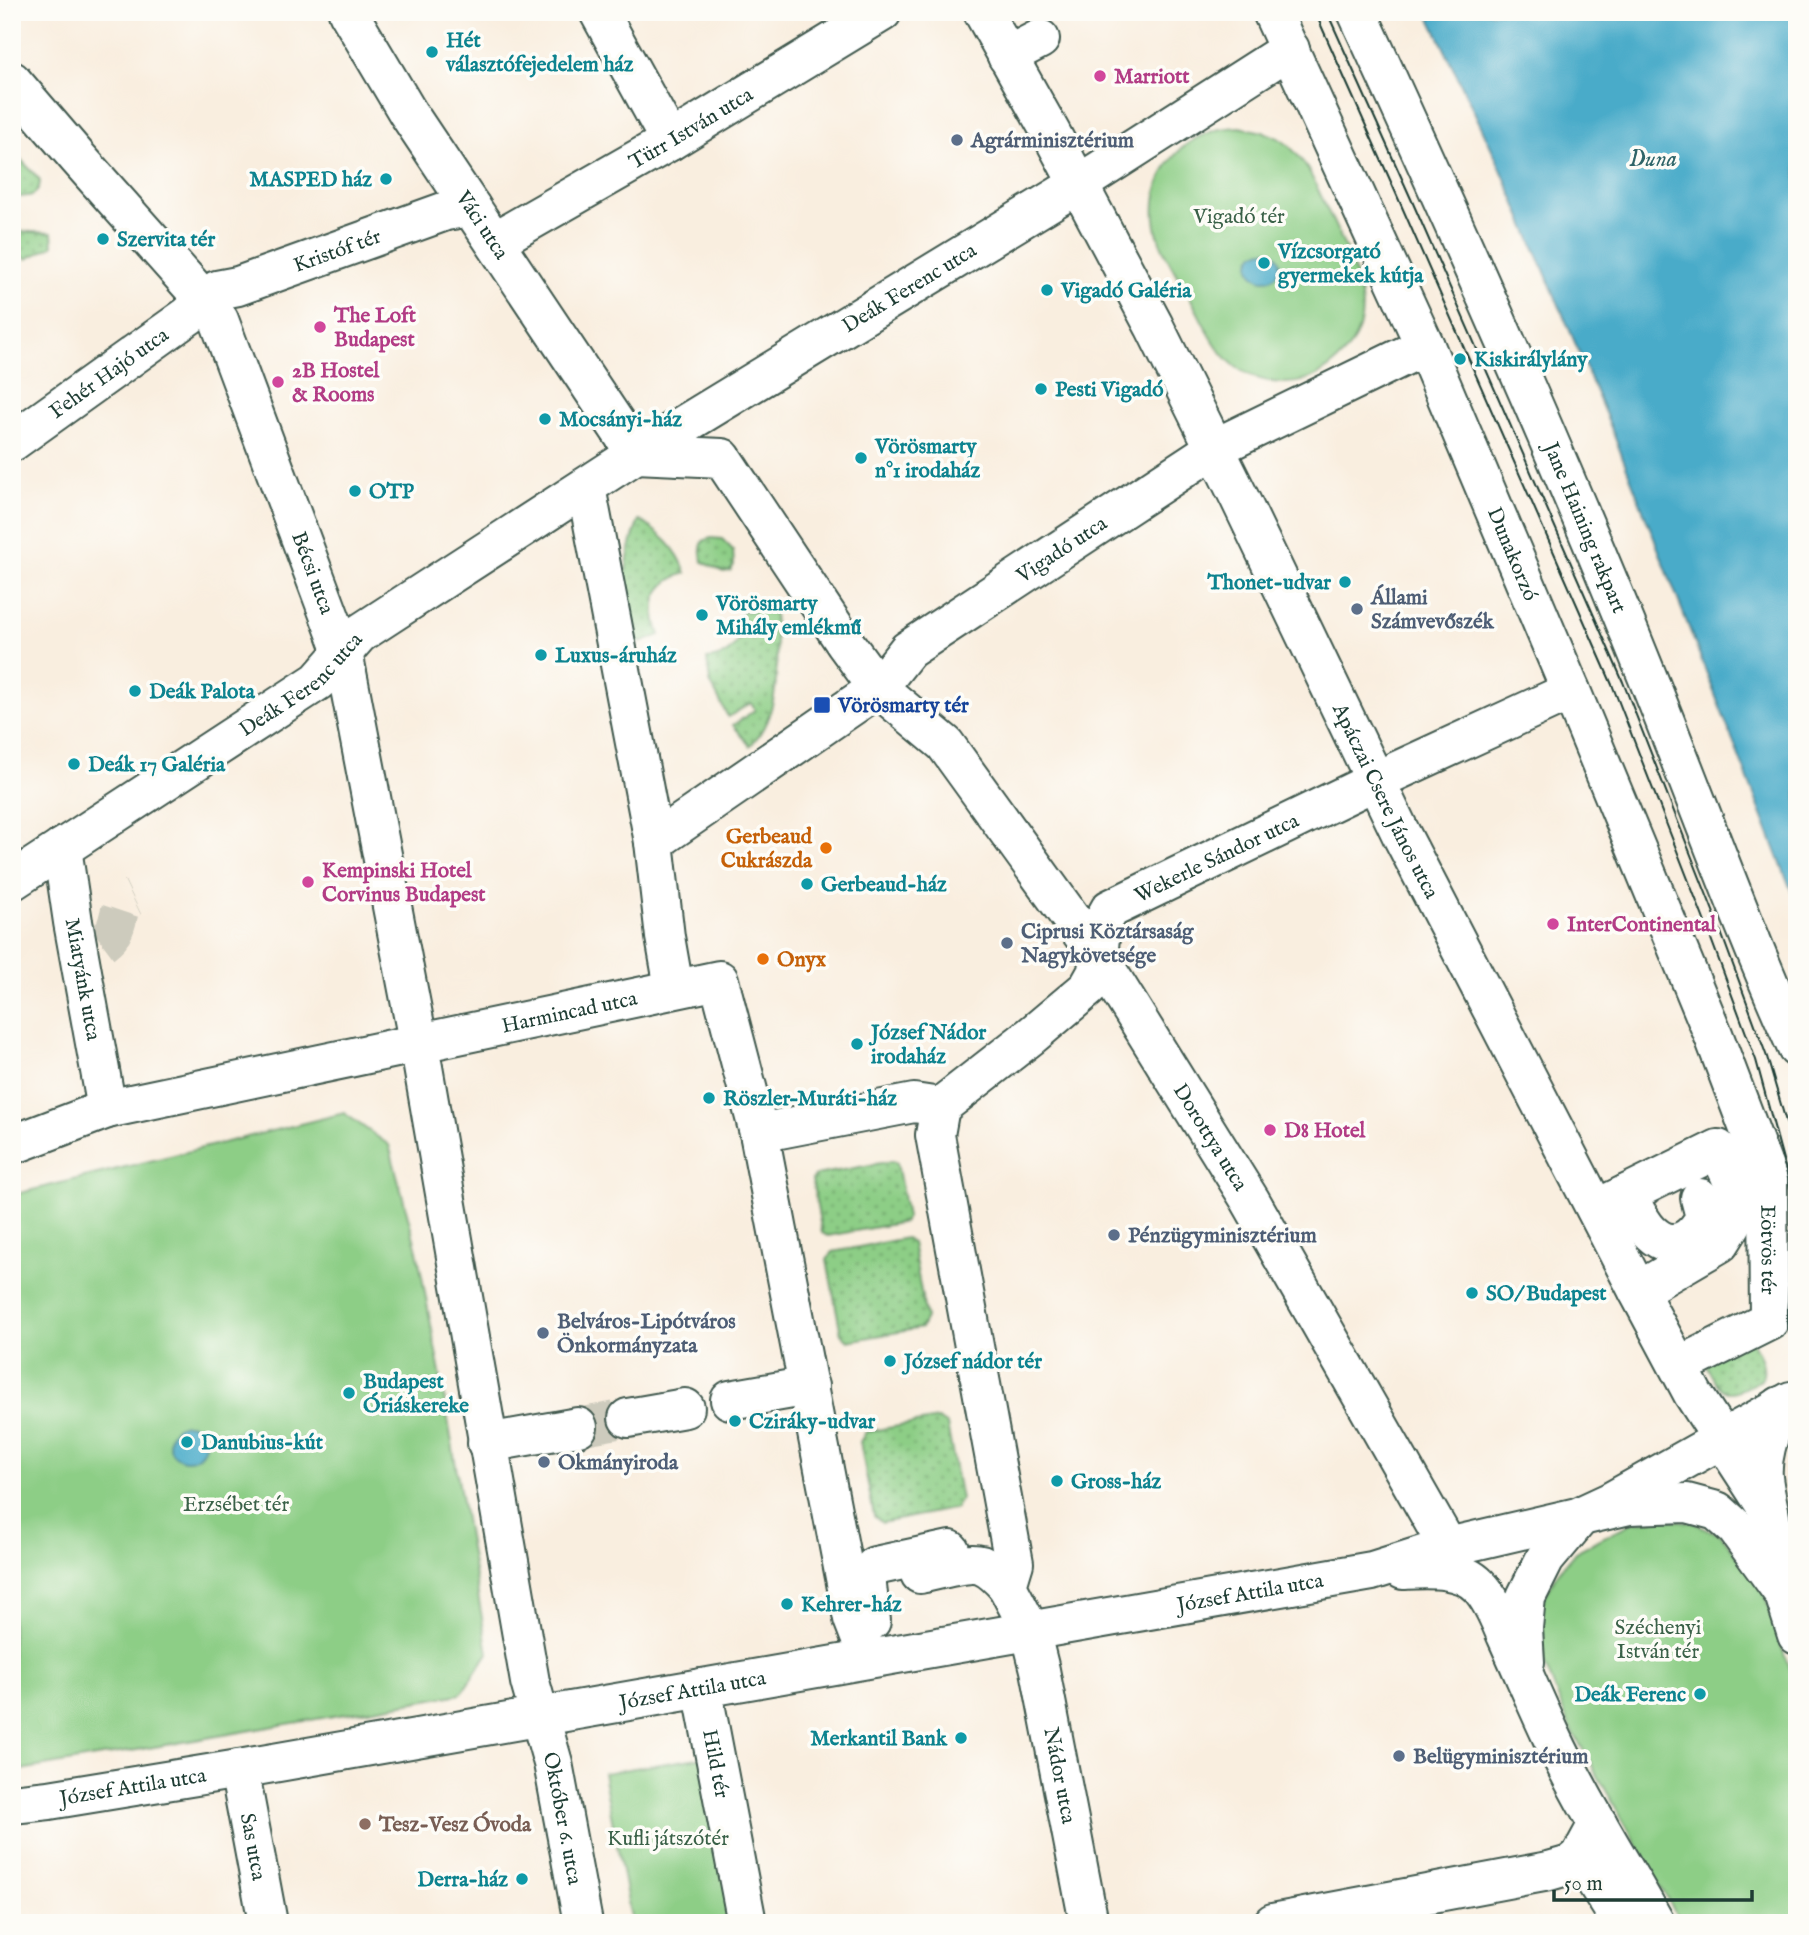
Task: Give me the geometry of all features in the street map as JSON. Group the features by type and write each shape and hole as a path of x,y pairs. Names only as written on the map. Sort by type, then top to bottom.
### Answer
{"street":[{"name":"Váci utca","path":"348,12 408,113 630,443"},
{"path":"599,12 670,141"},
{"name":"Türr István utca","path":"495,241 670,141 882,12"},
{"path":"983,12 1023,47 1079,184 1215,448 1425,346"},
{"name":"Dunakorzó","path":"1272,12 1425,346 1561,696 1713,1034 1737,1102"},
{"name":"Jane Haining rakpart","path":"1357,12 1479,280 1583,520 1770,988 1797,1048"},
{"path":"1079,184 1290,49"},
{"name":"Bécsi utca","path":"12,81 219,320 343,652 418,1044"},
{"name":"Deák Ferenc utca","path":"630,443 869,327 1079,184"},
{"name":"Kristóf tér","path":"205,301 217,290 238,286 446,211 471,207"},
{"name":"Fehér Hajó utca","path":"12,442 205,301"},
{"path":"654,842 877,688 722,458 630,443 586,486 654,842 674,988"},
{"name":"Vigadó utca","path":"877,688 908,650 1215,448"},
{"name":"Apáczai Csere János utca","path":"1215,448 1375,781 1565,1150 1611,1202"},
{"name":"Deák Ferenc utca","path":"12,881 318,681 359,634 586,486"},
{"name":"Dorottya utca","path":"877,688 945,744 1099,957 1266,1210 1448,1547"},
{"name":"Wekerle Sándor utca","path":"940,1107 1088,988 1097,972 1101,925 1110,909 1375,781 1561,696"},
{"name":"Miatyánk utca","path":"62,848 85,940 107,1109"},
{"name":"Harmincad utca","path":"418,1044 719,980 759,1133"},
{"path":"12,1145 107,1109 418,1044 530,1682 540,1717"},
{"path":"344,1060 376,1062 392,1068 415,1083 429,1102"},
{"name":"Eötvös tér","path":"1695,1375 1769,1321 1768,1179 1737,1102"},
{"path":"868,1658 853,1619 759,1133 914,1103 940,1107 935,1135 1014,1563 1007,1586"},
{"path":"1611,1202 1718,1149 1734,1184 1732,1224 1720,1243 1638,1291"},
{"path":"1611,1202 1660,1241 1674,1244 1687,1240 1699,1229 1705,1217 1700,1198"},
{"path":"1611,1202 1638,1291 1695,1375 1722,1438 1769,1511"},
{"path":"1669,1468 1689,1425 1695,1375"},
{"path":"730,1400 809,1386"},
{"path":"1526,1678 1523,1628 1526,1597 1545,1559 1582,1516 1789,1402"},
{"path":"1789,1402 1766,1445 1763,1476 1784,1594 1797,1635"},
{"path":"628,1418 685,1408"},
{"path":"487,1443 578,1427"},
{"path":"1373,1571 1448,1547 1629,1505 1687,1503 1717,1511 1736,1528 1784,1594"},
{"path":"868,1658 872,1615 866,1577 875,1566 950,1550"},
{"path":"904,1577 980,1565 994,1573 1007,1586 1030,1630"},
{"path":"1373,1571 1433,1569 1467,1577 1480,1586 1496,1612 1551,1736 1583,1849 1595,1923"},
{"name":"József Attila utca","path":"12,1804 239,1769 1373,1571"},
{"name":"Nádor utca","path":"1030,1630 1089,1923"},
{"name":"Hild tér","path":"702,1688 747,1923"},
{"name":"Október 6. utca","path":"540,1717 553,1763 583,1923"},
{"name":"Sas utca","path":"239,1769 268,1923"},
{"path":"1273,1923 1549,1871 1583,1849"},
{"path":"1583,1849 1622,1923"},
{"path":"1583,1849 1655,1923"}],"green space":[{"name":"Vigadó tér","path":"1239,127 1274,136 1299,157 1316,184 1357,279 1361,320 1354,340 1341,358 1318,375 1300,382 1280,383 1260,379 1242,371 1226,358 1213,340 1160,242 1155,207 1157,190 1162,174 1171,160 1196,138 1216,130"},
{"path":"12,150 40,180 38,190 32,195 12,197"},
{"path":"12,231 52,233 53,246 27,259 12,252"},
{"path":"639,520 667,542 683,564 686,573 667,583 657,596 655,614 660,635 643,642 626,643 625,581 629,551"},
{"path":"711,538 722,539 733,550 734,565 730,571 723,572 703,562 703,541"},
{"path":"741,612 774,612 776,682 769,716 750,746 733,725 755,710 751,703 728,717 710,682 707,659 725,654 736,644 741,630"},
{"name":"Erzsébet tér","path":"344,1113 389,1145 417,1250 488,1653 461,1694 21,1770 12,1769 12,1195"},
{"path":"892,1161 897,1163 907,1217 904,1222 828,1236 822,1233 812,1180 816,1175"},
{"path":"906,1238 912,1243 926,1318 921,1328 848,1341 841,1334 827,1260 833,1252"},
{"path":"1751,1339 1763,1364 1761,1380 1740,1390 1727,1392 1717,1384 1705,1363"},
{"path":"938,1419 947,1425 961,1499 956,1508 882,1523 874,1516 860,1442 866,1432"},
{"name":"Széchenyi István tér","path":"1660,1518 1695,1523 1721,1535 1762,1587 1797,1693 1797,1923 1681,1923 1569,1725 1543,1660 1537,1628 1542,1601 1557,1574 1575,1552 1631,1523"},
{"name":"Kufli játszótér","path":"705,1757 736,1923 632,1923 603,1773"}],"water":[{"name":"Duna","path":"1427,12 1797,12 1797,905 1608,420 1498,162"},
{"name":"Vízcsorgató gyermekek kútja","path":"1265,250 1276,254 1280,265 1276,276 1265,280 1254,276 1250,265 1254,254"},
{"name":"Danubius-kút","path":"187,1424 200,1429 205,1442 200,1455 187,1460 174,1455 169,1442 174,1429"}],"tunnel":[{"path":"102,943 113,932 124,904 133,897"},
{"path":"578,1427 628,1418"}],"tram line":[{"path":"1315,12 1613,687 1756,1060 1794,1200 1787,1318 1797,1375"},
{"path":"1327,12 1623,682 1767,1057 1797,1159"}],"place":[{"name":"Hét választófejedelem ház","path":"432,52"},
{"name":"Marriott","path":"1100,76"},
{"name":"Agrárminisztérium","path":"957,140"},
{"name":"MASPED ház","path":"386,179"},
{"name":"Szervita tér","path":"103,239"},
{"name":"Vízcsorgató gyermekek kútja","path":"1264,263"},
{"name":"Vigadó Galéria","path":"1047,290"},
{"name":"The Loft Budapest","path":"320,327"},
{"name":"Kiskirálylány","path":"1460,359"},
{"name":"2B Hostel & Rooms","path":"278,382"},
{"name":"Pesti Vigadó","path":"1041,389"},
{"name":"Mocsányi-ház","path":"545,419"},
{"name":"Vörösmarty n°1 irodaház","path":"861,458"},
{"name":"OTP","path":"355,491"},
{"name":"Thonet-udvar","path":"1345,582"},
{"name":"Állami Számvevőszék","path":"1357,609"},
{"name":"Vörösmarty Mihály emlékmű","path":"702,615"},
{"name":"Luxus-áruház","path":"541,655"},
{"name":"Deák Palota","path":"135,691"},
{"name":"Vörösmarty tér","path":"822,705"},
{"name":"Deák 17 Galéria","path":"74,764"},
{"name":"Gerbeaud Cukrászda","path":"826,848"},
{"name":"Kempinski Hotel Corvinus Budapest","path":"308,882"},
{"name":"Gerbeaud-ház","path":"807,884"},
{"name":"InterContinental","path":"1553,924"},
{"name":"Ciprusi Köztársaság Nagykövetsége","path":"1007,943"},
{"name":"Onyx","path":"763,959"},
{"name":"József Nádor irodaház","path":"857,1044"},
{"name":"Röszler–Muráti-ház","path":"709,1098"},
{"name":"D8 Hotel","path":"1270,1130"},
{"name":"Pénzügyminisztérium","path":"1114,1235"},
{"name":"SO/ Budapest","path":"1472,1293"},
{"name":"Belváros-Lipótváros Önkormányzata","path":"543,1333"},
{"name":"József nádor tér","path":"890,1361"},
{"name":"Budapest Óriáskereke","path":"349,1393"},
{"name":"Cziráky-udvar","path":"735,1421"},
{"name":"Danubius-kút","path":"187,1442"},
{"name":"Okmányiroda","path":"544,1462"},
{"name":"Gross-ház","path":"1057,1481"},
{"name":"Kehrer-ház","path":"787,1604"},
{"name":"Deák Ferenc","path":"1700,1694"},
{"name":"Merkantil Bank","path":"961,1738"},
{"name":"Belügyminisztérium","path":"1399,1756"},
{"name":"Tesz-Vesz Óvoda","path":"365,1824"},
{"name":"Derra-ház","path":"522,1879"}]}
